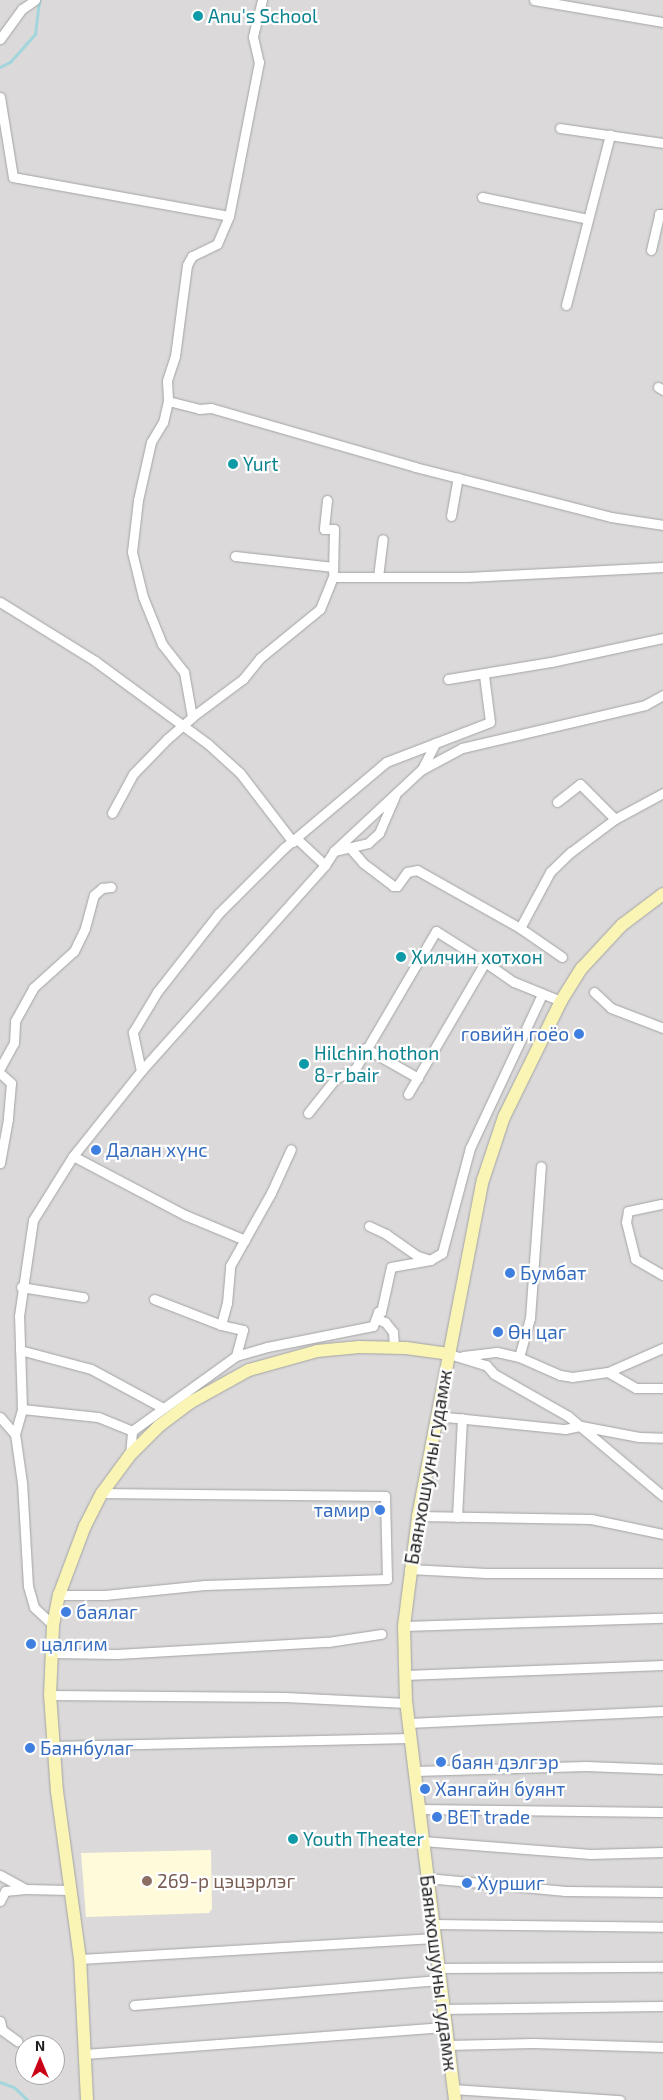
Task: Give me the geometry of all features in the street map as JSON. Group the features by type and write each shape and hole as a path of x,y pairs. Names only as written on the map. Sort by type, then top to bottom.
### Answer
{"main road":[{"name":"Баянхошууны гудамж","path":"454,2095 444,2027 406,1703 404,1626 409,1569 418,1516 436,1416 454,1356 483,1180 504,1117 560,1002 604,942 663,894"},
{"path":"87,2100 80,1959 52,1746 50,1694 53,1625 59,1595 74,1551 102,1493 130,1455 159,1426 191,1402 249,1370 318,1351 394,1348 454,1356"}],"street":[{"path":"0,40 22,9 35,0"},
{"path":"192,717 184,672 162,644 143,597 132,552 138,500 150,442 163,422 168,401 167,381 175,356 187,266 192,256 217,244 229,216 259,62 253,37 262,0"},
{"path":"534,0 663,22"},
{"path":"0,97 13,177 229,216"},
{"path":"560,128 663,143"},
{"path":"566,305 610,135"},
{"path":"482,197 588,219"},
{"path":"651,250 659,214 663,214"},
{"path":"168,401 199,409 210,408 458,478 611,517 663,525"},
{"path":"452,516 458,478"},
{"path":"112,813 133,774 182,724 243,679 260,658 320,609 333,577 334,529 324,529 327,500"},
{"path":"378,577 383,539"},
{"path":"235,556 333,567"},
{"path":"333,577 467,577 663,567"},
{"path":"0,602 95,661 182,724 240,773 294,840 325,864"},
{"path":"448,679 484,675 663,638"},
{"path":"141,1071 133,1032 157,992 219,913 294,840 386,762 490,722 484,675"},
{"path":"53,1625 34,1607 28,1586 22,1483 15,1434 22,1409 20,1350 21,1287 32,1220 73,1156 141,1071 325,864 334,851 422,770 462,748 645,705 663,695"},
{"path":"422,770 435,743"},
{"path":"557,802 580,784 615,819"},
{"path":"334,851 351,849 368,842 379,833 397,791"},
{"path":"520,928 550,872 571,852 615,819 663,793"},
{"path":"351,849 363,863 393,886 397,886 407,872 416,870 520,928 562,957"},
{"path":"0,1068 14,1043 15,1021 33,988 74,951 85,928 94,895 111,886"},
{"path":"308,1113 335,1079 355,1069 365,1048 436,931 514,982 560,1002"},
{"path":"408,1094 485,962"},
{"path":"594,992 611,1008 663,1028"},
{"path":"130,1455 132,1431 236,1356 267,1347 369,1328 377,1319 391,1267 430,1260 442,1253 470,1148 542,994"},
{"path":"365,1048 418,1078"},
{"path":"0,1073 11,1083 8,1119 0,1163"},
{"path":"221,1325 227,1303 230,1266 291,1149"},
{"path":"73,1156 184,1215 244,1240"},
{"path":"519,1357 530,1318 541,1166"},
{"path":"662,1204 628,1211 626,1222 635,1260 663,1275"},
{"path":"369,1226 386,1234 418,1256 430,1260"},
{"path":"21,1287 84,1297"},
{"path":"154,1299 221,1325 243,1330 236,1356"},
{"path":"377,1319 393,1332 394,1348"},
{"path":"454,1356 484,1352 519,1357 572,1377 608,1372 663,1348"},
{"path":"20,1350 91,1369 163,1408"},
{"path":"454,1356 486,1366 494,1374 581,1426 639,1437 663,1438"},
{"path":"608,1372 636,1388 663,1388"},
{"path":"22,1409 98,1417 132,1431"},
{"path":"436,1416 565,1429 581,1426"},
{"path":"0,1417 15,1434"},
{"path":"457,1517 458,1439 462,1418"},
{"path":"581,1426 591,1439 661,1491"},
{"path":"59,1595 105,1595 205,1584 387,1579 385,1496 102,1493"},
{"path":"418,1516 591,1520 663,1534"},
{"path":"409,1569 486,1573 663,1573"},
{"path":"404,1626 663,1618"},
{"path":"51,1654 117,1654 328,1642 381,1634"},
{"path":"405,1676 663,1665"},
{"path":"50,1694 285,1697 406,1703"},
{"path":"408,1723 663,1710"},
{"path":"52,1746 410,1738"},
{"path":"414,1771 586,1766 663,1769"},
{"path":"418,1809 663,1812"},
{"path":"422,1841 590,1854 663,1852"},
{"path":"0,1875 25,1889"},
{"path":"426,1878 565,1891 663,1892"},
{"path":"0,1902 5,1891 25,1889 70,1890"},
{"path":"432,1924 663,1927"},
{"path":"80,1959 434,1938"},
{"path":"134,2005 438,1974 663,1967"},
{"path":"442,2009 663,2006"},
{"path":"0,2021 2,2030 15,2041"},
{"path":"85,2054 444,2027"},
{"path":"447,2045 533,2043 663,2048"},
{"path":"454,2095 620,2100"}],"shaded area":[{"path":"0,0 663,0 663,2100 0,2100"},
{"name":"269-р цэцэрлэг","path":"211,1850 212,1909 209,1913 86,1917 81,1853"}],"waterway":[{"path":"0,67 10,62 35,34 39,0"},
{"path":"0,2082 14,2087 28,2100"}],"place":[{"name":"Anu's School","path":"198,16"},
{"name":"Yurt","path":"233,464"},
{"name":"Хилчин хотхон","path":"401,957"},
{"name":"говийн гоёо","path":"579,1034"},
{"name":"Hilchin hothon 8-r bair","path":"304,1064"},
{"name":"Далан хүнс","path":"96,1150"},
{"name":"Бумбат","path":"510,1273"},
{"name":"Өн цаг","path":"498,1332"},
{"name":"тамир","path":"380,1510"},
{"name":"баялаг","path":"66,1612"},
{"name":"цалгим","path":"31,1644"},
{"name":"Баянбулаг","path":"30,1748"},
{"name":"баян дэлгэр","path":"441,1762"},
{"name":"Хангайн буянт","path":"425,1789"},
{"name":"BET trade","path":"437,1817"},
{"name":"Youth Theater","path":"293,1839"},
{"name":"269-р цэцэрлэг","path":"147,1881"},
{"name":"Хуршиг","path":"467,1883"}]}
